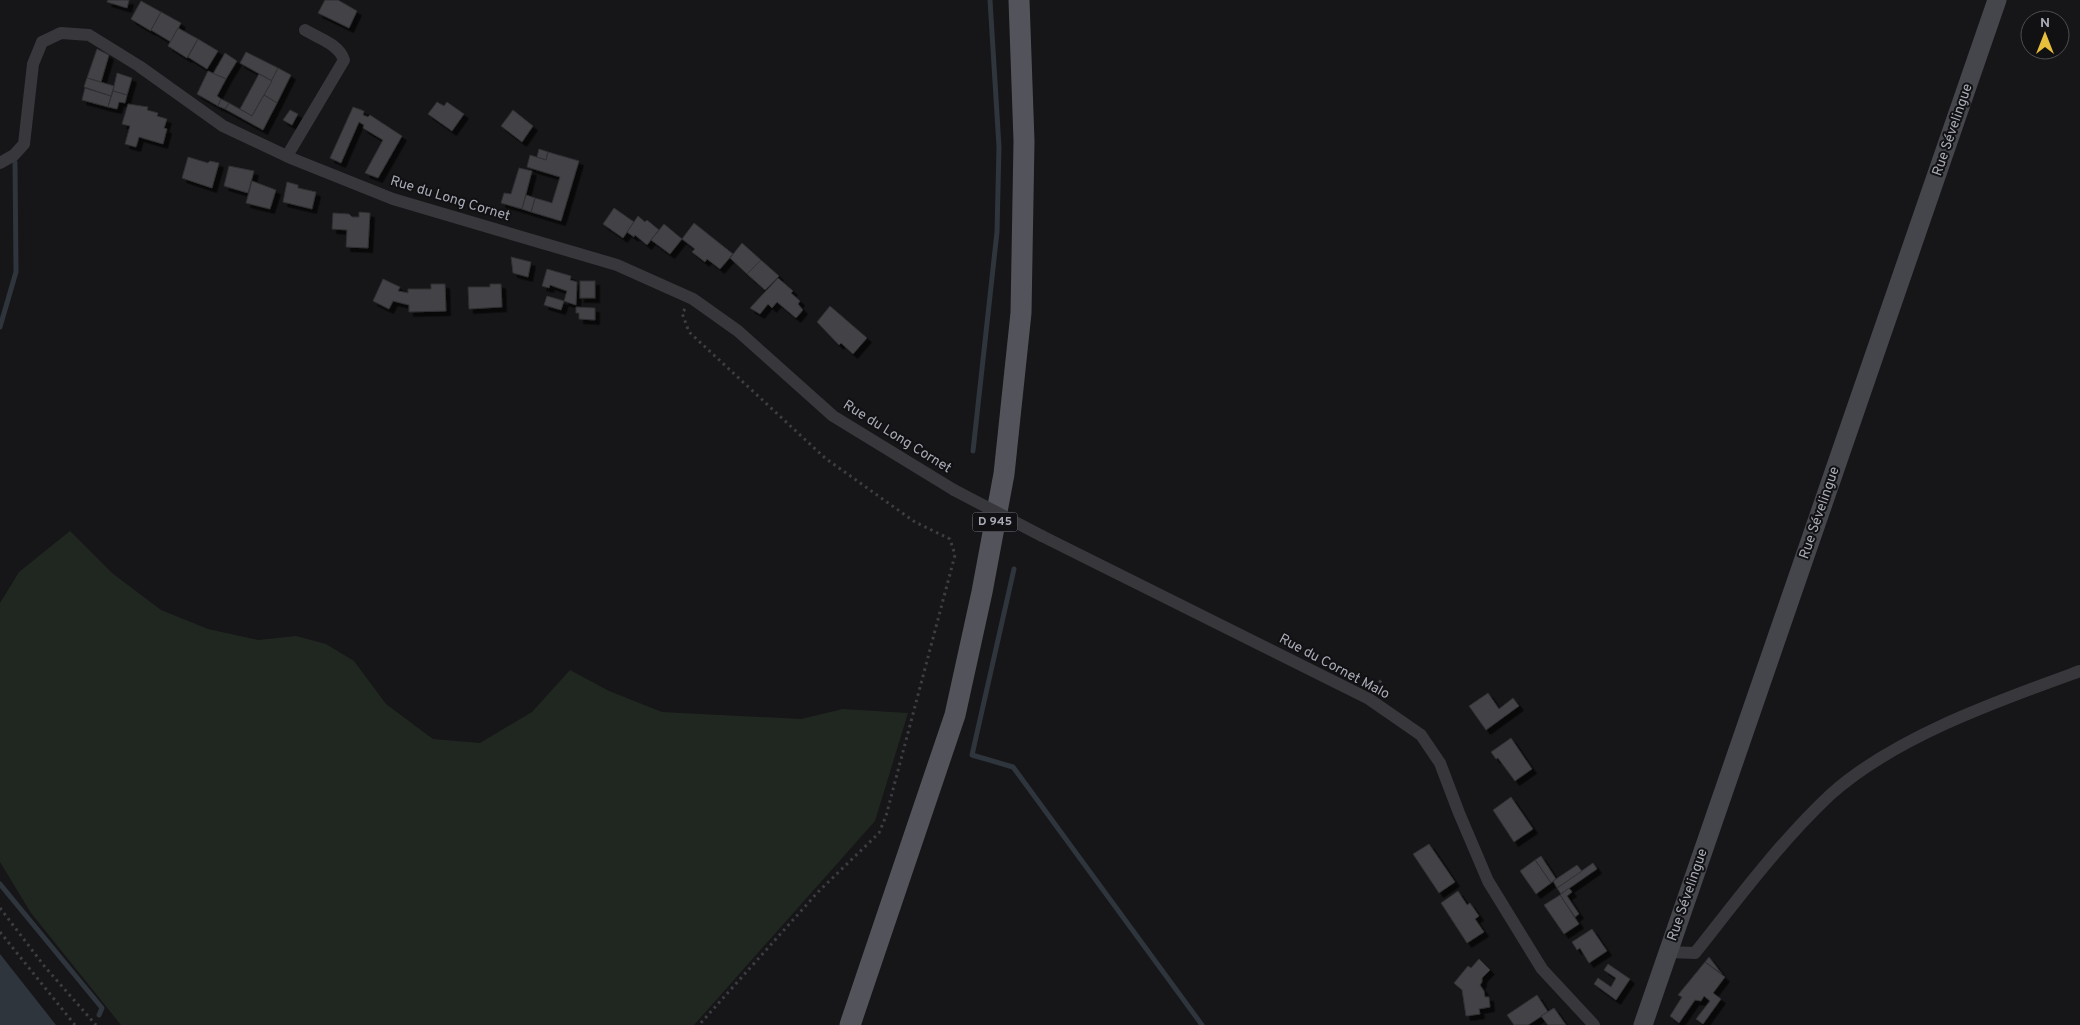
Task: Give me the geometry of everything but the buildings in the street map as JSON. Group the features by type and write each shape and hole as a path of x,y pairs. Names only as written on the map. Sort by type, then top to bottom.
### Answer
{"main road":[{"name":"D 945","path":"850,1025 955,715 982,592 1004,474 1021,313 1024,141 1018,0"},
{"name":"Rue Sévelingue","path":"1643,1025 1997,0"}],"street":[{"path":"287,156 344,60 342,53 333,46 305,30"},
{"name":"Rue du Long Cornet","path":"0,163 14,156 24,144 33,64 42,42 61,33 89,35 139,66 223,126 287,156 393,199 617,265 693,299 738,331 833,416 954,490"},
{"name":"Rue du Cornet Malo","path":"954,490 1042,536 1369,699 1420,735 1440,762 1488,881 1542,969 1594,1025"},
{"path":"1669,952 1695,953 1776,851 1832,794 1872,764 1918,737 1944,725 2080,671"}],"path":[{"path":"693,299 682,313 689,332 825,458 915,522 950,539 955,555 886,816 879,833 818,892 698,1025"},
{"path":"0,908 45,967 96,1025"},
{"path":"0,932 75,1025"}],"shaded area":[{"path":"70,531 112,573 161,610 208,629 258,640 296,636 326,644 354,661 386,704 433,739 480,743 532,712 570,670 609,691 662,712 801,719 843,709 908,713 875,821 694,1025 121,1025 31,913 0,862 0,603 19,572"},
{"path":"0,954 56,1025 0,1025"}],"waterway":[{"path":"973,451 997,232 999,147 990,0"},
{"path":"0,327 16,272 15,162"},
{"path":"1014,569 972,755 1013,767 1202,1025"},
{"path":"0,884 102,1008 99,1015"}]}
